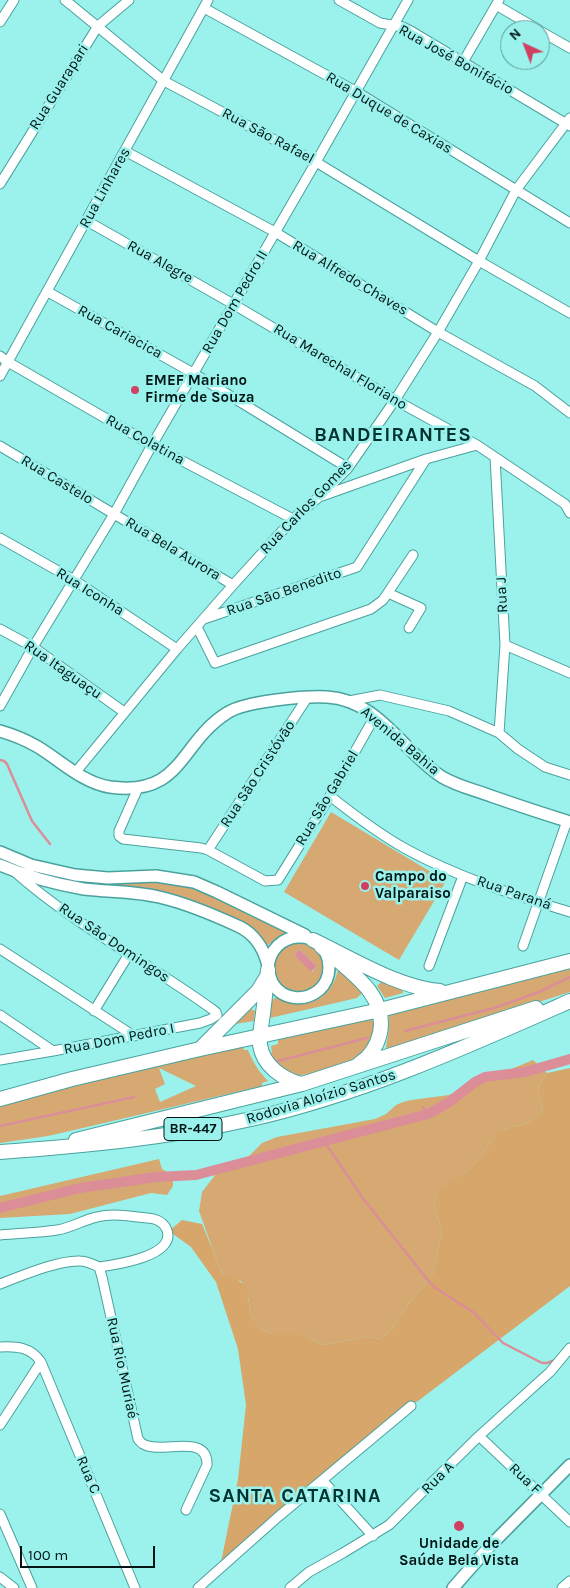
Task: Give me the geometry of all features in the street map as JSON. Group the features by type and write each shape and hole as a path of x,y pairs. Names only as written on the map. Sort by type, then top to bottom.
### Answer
{"main road":[{"path":"317,943 401,983 424,989 451,991"},
{"path":"317,943 368,988 376,999 380,1010 381,1029 379,1038 370,1054 356,1066"},
{"path":"0,1099 200,1049 380,1010 570,961"},
{"path":"268,970 260,1036 262,1052 272,1068 281,1076 302,1084"},
{"path":"200,1049 258,992 268,970"},
{"path":"37,1149 302,1084 570,997"},
{"name":"Rodovia Aloízio Santos","path":"0,1152 143,1139 251,1119 311,1103 382,1080 460,1050 570,1001"}],"street":[{"path":"0,22 14,0"},
{"name":"Rua São Rafael","path":"65,0 164,81 316,162 479,261 570,313"},
{"name":"Rua Guarapari","path":"0,184 98,26 129,0"},
{"name":"Rua José Bonifácio","path":"339,0 380,23 394,25 411,32 569,122"},
{"name":"Rua Dom Pedro II","path":"0,706 33,647 114,514 152,444 357,92 408,0"},
{"path":"463,62 498,2 524,20"},
{"name":"Rua Linhares","path":"0,376 206,4"},
{"name":"Rua Duque de Caxias","path":"206,4 357,92 570,223"},
{"path":"550,36 570,48"},
{"name":"Rua Carlos Gomes","path":"75,773 232,585 293,519 319,497 348,468 438,332 479,261 516,190 569,122"},
{"name":"Rua Alfredo Chaves","path":"125,151 275,232 438,332 535,386 570,413"},
{"name":"Rua Alegre","path":"87,221 233,304"},
{"name":"Rua Cariacica","path":"48,292 193,373 348,468"},
{"name":"Rua Marechal Floriano","path":"233,304 394,400 477,445 567,502 570,514"},
{"name":"Rua Colatina","path":"0,356 152,444 293,519"},
{"path":"319,497 426,459 477,445"},
{"name":"Rua Castelo","path":"0,446 114,514"},
{"name":"Rua J","path":"495,457 505,645 499,733"},
{"name":"Rua São Benedito","path":"204,619 357,567 426,459"},
{"name":"Rua Bela Aurora","path":"114,514 232,585"},
{"name":"Rua Iconha","path":"0,538 74,580 177,649"},
{"path":"197,627 215,664 371,610 383,600 413,555"},
{"path":"388,593 421,608 409,628"},
{"name":"Rua Itaguaçu","path":"0,629 33,647 124,712"},
{"path":"505,645 570,673"},
{"path":"350,701 380,695 449,711 499,733 545,767 570,776"},
{"path":"365,709 364,704 370,696"},
{"name":"Avenida Bahia","path":"0,731 16,736 38,747 75,773 106,786 138,788 152,785 168,776 179,766 208,726 229,711 246,706 327,697 350,701 365,709 442,777 454,783 569,822"},
{"name":"Rua São Cristóvão","path":"208,850 307,698"},
{"name":"Rua São Gabriel","path":"208,850 265,881 278,880 330,796 375,716"},
{"path":"138,788 119,831 119,836 123,839 208,850"},
{"name":"Rua Paraná","path":"330,796 362,821 406,849 463,876 570,912"},
{"path":"523,946 569,822"},
{"path":"0,852 31,865 76,875 108,878 162,877 194,882 317,943 328,958 327,978 320,990 308,997 294,998 281,993 272,983 261,947 246,931 186,905 144,894 84,889 42,879 0,865"},
{"name":"Rua São Domingos","path":"12,869 30,885 67,912 193,995 217,1014"},
{"path":"429,966 463,876"},
{"path":"268,970 268,963 273,950 283,941 296,937 317,943"},
{"path":"0,948 134,1036"},
{"path":"94,1011 129,954"},
{"name":"Rua Dom Pedro I","path":"0,1015 53,1052 200,1023 212,1019 217,1014"},
{"path":"0,1060 53,1052"},
{"path":"0,1235 59,1230 93,1218 109,1215 149,1218 161,1223 167,1232 164,1246 133,1262 98,1267 88,1262 73,1261 26,1274 0,1284"},
{"name":"Rua Rio Muriaé","path":"98,1267 102,1277 138,1439 144,1444 151,1446 193,1447 204,1452 207,1458 206,1465 186,1510"},
{"path":"0,1347 15,1346 25,1349 34,1353 41,1362 0,1425"},
{"name":"Rua A","path":"290,1588 309,1572 389,1525 479,1436 550,1372 570,1348"},
{"name":"Rua C","path":"41,1362 135,1588"},
{"path":"198,1588 278,1517 412,1406"},
{"name":"Rua F","path":"479,1436 570,1522"},
{"path":"453,1588 489,1547 570,1465"},
{"path":"322,1481 373,1536"},
{"path":"0,1514 32,1588"},
{"path":"0,1577 14,1588"},
{"path":"562,1588 570,1581"}],"shaded area":[{"name":"Campo do Valparaiso","path":"331,812 446,881 399,960 284,892"},
{"path":"0,856 19,864 193,887 286,933 266,946 186,900 74,883 18,866 0,859"},
{"path":"297,943 310,946 315,950 322,960 323,967 319,980 312,988 303,991 294,991 285,987 274,974 274,965 278,955 288,946","holes":["299,949 317,966 312,972 294,955"]},
{"path":"299,949 317,966 311,972 294,955"},
{"path":"570,968 570,992 389,1050 386,1047 389,1014"},
{"path":"338,970 363,992 357,998 270,1018 272,1000 277,997 297,1004 315,1001 329,989"},
{"path":"383,980 402,988 403,993 385,998 377,986"},
{"path":"251,1009 255,1011 254,1021 235,1024"},
{"path":"370,1018 376,1024 376,1030 368,1049 363,1054 334,1067 295,1075 284,1070 268,1054 272,1053 271,1046 278,1044 278,1040"},
{"path":"243,1046 244,1050 248,1050 256,1067 268,1081 262,1083 262,1086 87,1127 48,1136 0,1143 0,1105 102,1077","holes":["159,1068 196,1086 160,1102 155,1089 165,1084"]},
{"path":"533,1060 547,1073 538,1088 543,1111 527,1123 505,1129 492,1140 483,1154 468,1170 440,1191 434,1205 442,1231 433,1274 409,1303 392,1329 380,1339 366,1337 323,1345 302,1334 271,1334 260,1329 251,1314 248,1297 241,1281 224,1275 217,1264 199,1211 202,1192 216,1174 247,1158 262,1143 277,1137 375,1119 403,1102 449,1095"},
{"path":"570,1068 570,1286 418,1401 402,1408 221,1562 238,1479 246,1405 238,1349 216,1282 191,1247 169,1231 182,1220 202,1224 217,1264 224,1275 236,1278 246,1287 251,1314 260,1329 271,1334 302,1334 323,1345 366,1337 380,1339 392,1329 409,1303 433,1274 442,1231 434,1205 440,1190 468,1170 499,1133 505,1129 527,1123 543,1111 538,1088 547,1073"},
{"path":"159,1159 162,1169 173,1175 173,1186 167,1195 151,1193 70,1214 0,1218 0,1196"}],"waterway":[{"path":"0,760 7,764 32,821 50,844"},
{"path":"405,1031 494,1008 539,992 570,977"},
{"path":"278,1061 367,1038"},
{"path":"0,1208 80,1188 156,1177 196,1175 428,1114 448,1103 475,1082 485,1077 525,1072 570,1059"},
{"path":"0,1126 134,1097"},
{"path":"423,1107 428,1114"},
{"path":"324,1141 362,1197 434,1287 473,1312 503,1343 542,1363 555,1360"}],"place":[{"name":"EMEF Mariano Firme de Souza","path":"135,390"},
{"name":"Campo do Valparaiso","path":"365,886"},
{"name":"Unidade de Saúde Bela Vista","path":"459,1526"}],"district":[{"name":"BANDEIRANTES","path":"393,435"},
{"name":"SANTA CATARINA","path":"295,1496"}]}
